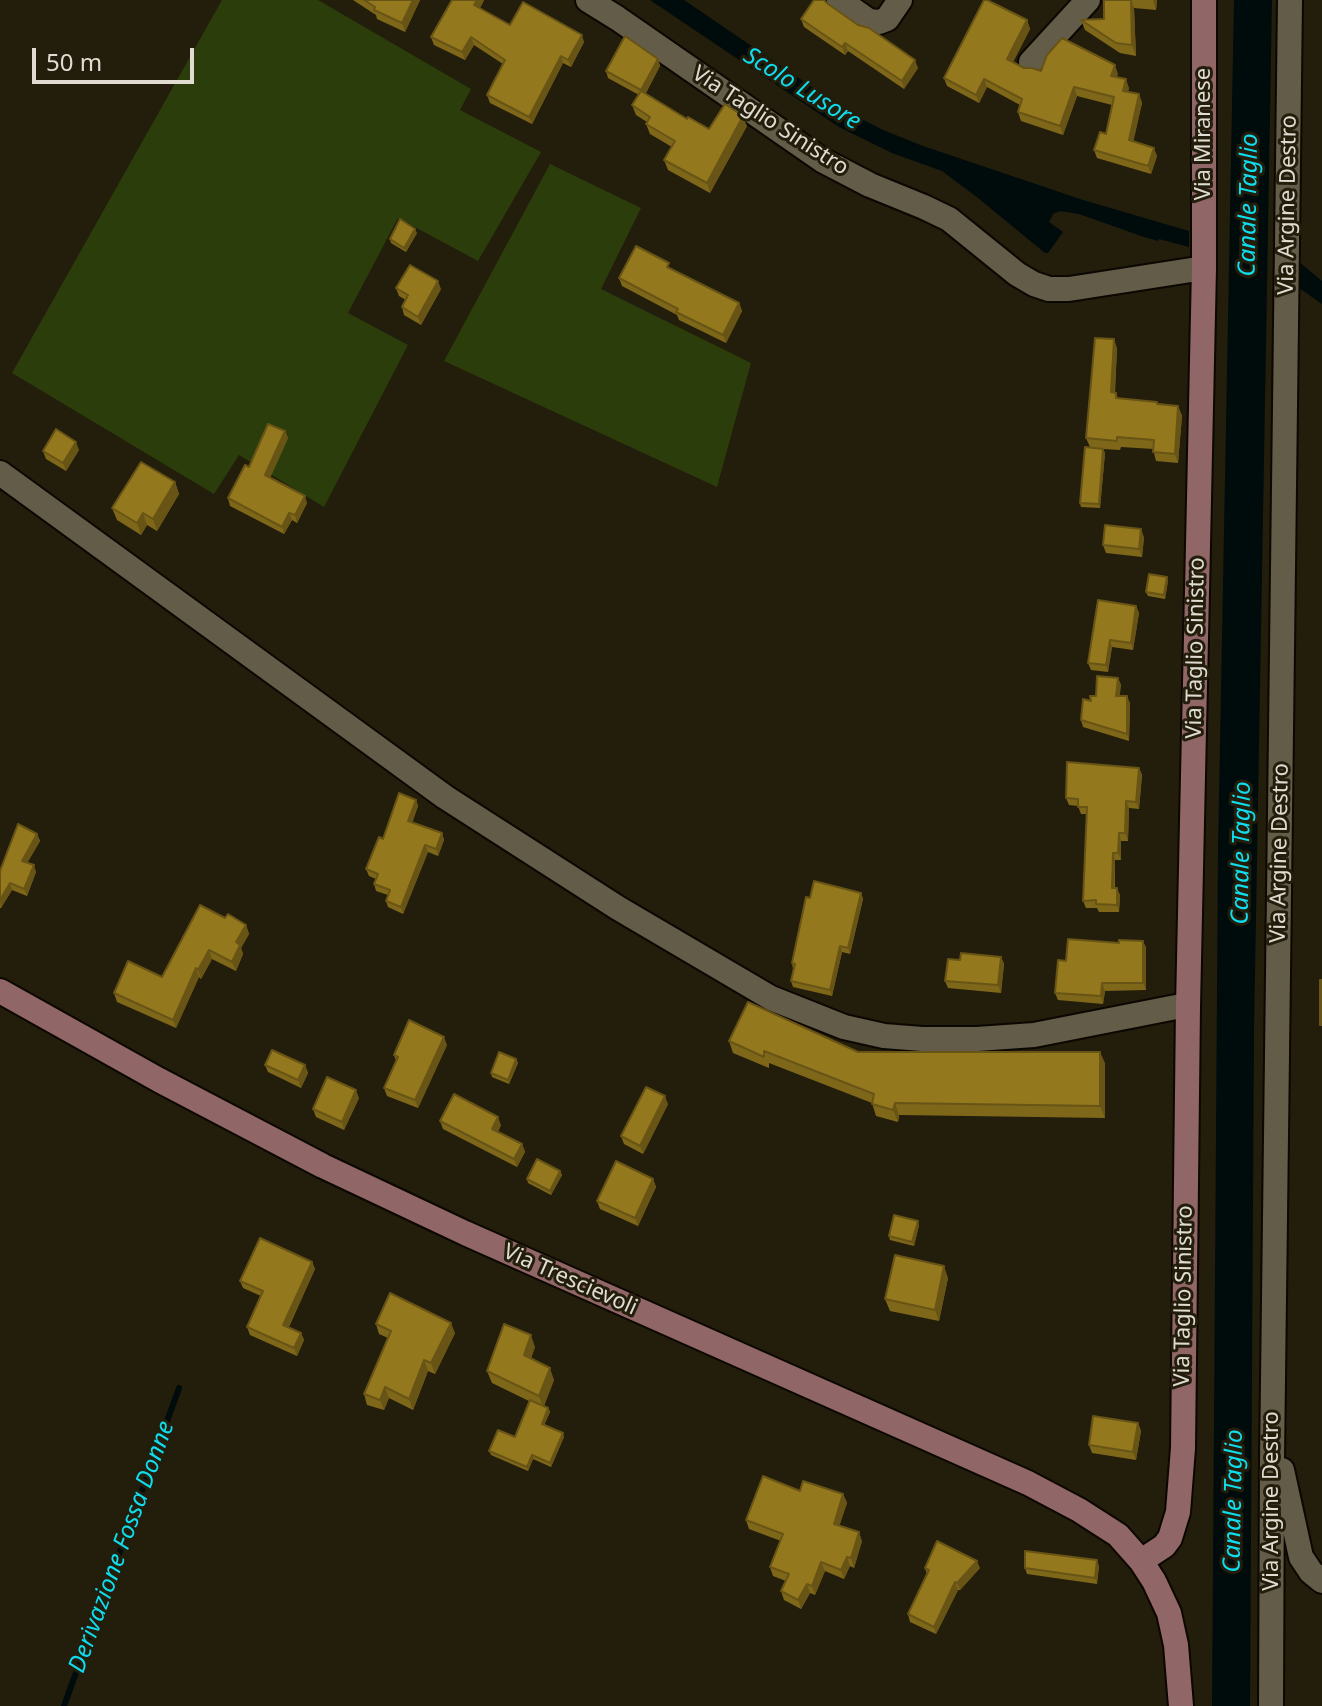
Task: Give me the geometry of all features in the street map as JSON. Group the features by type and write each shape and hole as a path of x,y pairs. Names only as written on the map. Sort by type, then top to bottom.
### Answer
{"main road":[{"name":"Via Miranese","path":"1204,0 1204,268"},
{"name":"Via Taglio Sinistro","path":"1141,1561 1164,1546 1170,1538 1178,1512 1183,1448 1188,1006 1204,268"},
{"name":"Via Trescievoli","path":"0,991 172,1088 332,1170 465,1233 1028,1483 1118,1535 1141,1561"},
{"path":"1141,1561 1169,1613 1176,1645 1181,1706"}],"street":[{"name":"Via Taglio Sinistro","path":"588,0 822,160 870,185 949,219 1034,284 1049,289 1069,289 1204,268"},
{"path":"839,0 869,21 879,22 887,19 900,0"},
{"path":"1031,62 1088,0"},
{"name":"Via Argine Destro","path":"1271,1706 1290,0"},
{"path":"0,473 445,797 618,908 771,998 844,1027 884,1036 922,1039 1034,1035 1188,1006"},
{"path":"1272,1460 1282,1470 1301,1557 1322,1581"}],"green space":[{"path":"222,0 318,0 471,89 460,110 541,152 478,261 398,218 348,313 408,345 324,507 239,455 214,494 12,373"},
{"path":"550,164 641,208 601,289 751,363 717,487 444,361"}],"water":[{"name":"Scolo Lusore","path":"650,0 684,0 850,113 883,130 1083,200 1189,231 1189,247 1158,241 1079,214 1060,211 1053,214 1049,222 1063,232 1045,253 942,171 892,153 839,127"},
{"name":"Canale Taglio","path":"1234,0 1272,0 1254,1031 1250,1706 1212,1706 1218,850"},
{"path":"1298,261 1322,281 1322,304 1292,283"}],"building":[{"path":"364,0 413,0 402,23 374,10 375,7"},
{"path":"452,0 477,0 474,5 510,25 523,2 582,35 568,60 561,56 529,117 487,95 505,60 471,37 462,52 431,37"},
{"path":"814,0 824,0 915,60 902,81 845,43 842,47 801,19"},
{"path":"984,0 1027,20 1007,59 1024,68 1041,71 1047,55 1062,38 1115,65 1111,76 1126,79 1123,91 1139,94 1129,140 1154,148 1148,166 1094,150 1100,132 1106,134 1114,97 1074,87 1060,126 1018,112 1022,99 984,79 976,95 944,78"},
{"path":"1104,0 1131,0 1132,45 1116,43 1081,20 1104,19"},
{"path":"625,36 658,59 641,90 606,71"},
{"path":"641,91 709,129 725,104 743,116 707,183 664,160 675,141 646,124 650,117 632,105"},
{"path":"400,219 415,229 404,248 390,239"},
{"path":"636,246 669,263 667,267 739,303 723,335 676,312 678,309 619,278"},
{"path":"410,265 438,281 418,317 402,307 408,295 396,288"},
{"path":"1095,338 1114,339 1111,392 1116,393 1116,398 1178,406 1175,454 1153,452 1154,440 1086,438"},
{"path":"268,424 285,431 265,475 305,496 295,515 289,513 282,527 228,498 245,465 249,467"},
{"path":"56,429 76,442 63,463 43,451"},
{"path":"1085,447 1103,449 1099,504 1080,503"},
{"path":"141,462 175,482 153,519 143,513 137,523 112,508"},
{"path":"1105,525 1141,529 1139,549 1103,545"},
{"path":"1149,574 1167,577 1164,595 1146,592"},
{"path":"1098,600 1136,606 1131,643 1110,640 1106,665 1088,663"},
{"path":"1097,676 1118,678 1116,696 1127,696 1127,734 1081,720 1083,699 1091,701 1090,696 1096,696"},
{"path":"1067,762 1139,768 1136,802 1126,801 1125,833 1119,833 1118,853 1113,853 1112,888 1117,888 1117,905 1096,904 1096,900 1083,901 1087,807 1078,807 1078,799 1066,798"},
{"path":"399,793 416,800 408,821 442,833 436,849 425,845 401,907 386,901 390,890 374,884 378,874 366,869 379,837 383,839"},
{"path":"18,824 37,834 22,861 34,865 24,889 10,883 0,900 0,871"},
{"path":"814,881 861,893 848,948 840,946 830,990 791,981 806,897 810,898"},
{"path":"200,905 225,918 228,914 246,925 236,942 240,945 232,962 209,950 198,970 196,968 173,1020 114,993 128,961 162,977"},
{"path":"1068,939 1119,943 1119,940 1143,941 1143,983 1102,983 1101,996 1055,993 1058,960 1066,961"},
{"path":"961,953 1001,957 998,985 945,981 948,959 960,960"},
{"path":"1322,980 1322,1025 1320,1025"},
{"path":"748,1002 858,1052 1100,1052 1100,1106 895,1103 893,1110 872,1104 874,1094 764,1051 764,1057 729,1041"},
{"path":"409,1020 444,1037 415,1100 384,1088 398,1057 394,1055"},
{"path":"272,1050 305,1065 298,1080 265,1065"},
{"path":"499,1052 516,1059 508,1080 491,1073"},
{"path":"327,1077 356,1090 342,1122 313,1109"},
{"path":"646,1087 665,1096 640,1146 621,1136"},
{"path":"454,1094 498,1117 492,1129 522,1144 514,1159 440,1121"},
{"path":"537,1159 560,1171 550,1191 527,1179"},
{"path":"616,1161 653,1179 635,1218 597,1201"},
{"path":"894,1215 918,1221 912,1242 889,1236"},
{"path":"260,1238 312,1262 283,1325 301,1333 294,1348 247,1327 263,1291 240,1281"},
{"path":"895,1255 944,1266 935,1310 885,1299"},
{"path":"390,1293 451,1323 431,1363 424,1360 409,1399 385,1387 380,1400 364,1394 391,1331 376,1324"},
{"path":"504,1324 531,1335 524,1355 550,1368 539,1396 487,1371"},
{"path":"530,1400 548,1408 542,1424 563,1433 550,1463 532,1455 527,1467 489,1451 498,1430 515,1437"},
{"path":"1093,1416 1138,1423 1133,1452 1089,1445"},
{"path":"763,1476 800,1491 803,1481 843,1494 834,1524 859,1532 851,1558 847,1557 841,1570 821,1562 812,1586 807,1584 798,1600 781,1591 789,1574 770,1567 783,1534 746,1520"},
{"path":"937,1541 977,1561 955,1582 934,1627 908,1614 929,1570 925,1568"},
{"path":"1025,1551 1097,1560 1095,1578 1025,1568"}],"waterway":[{"name":"Derivazione Fossa Donne","path":"64,1706 179,1388"}]}
